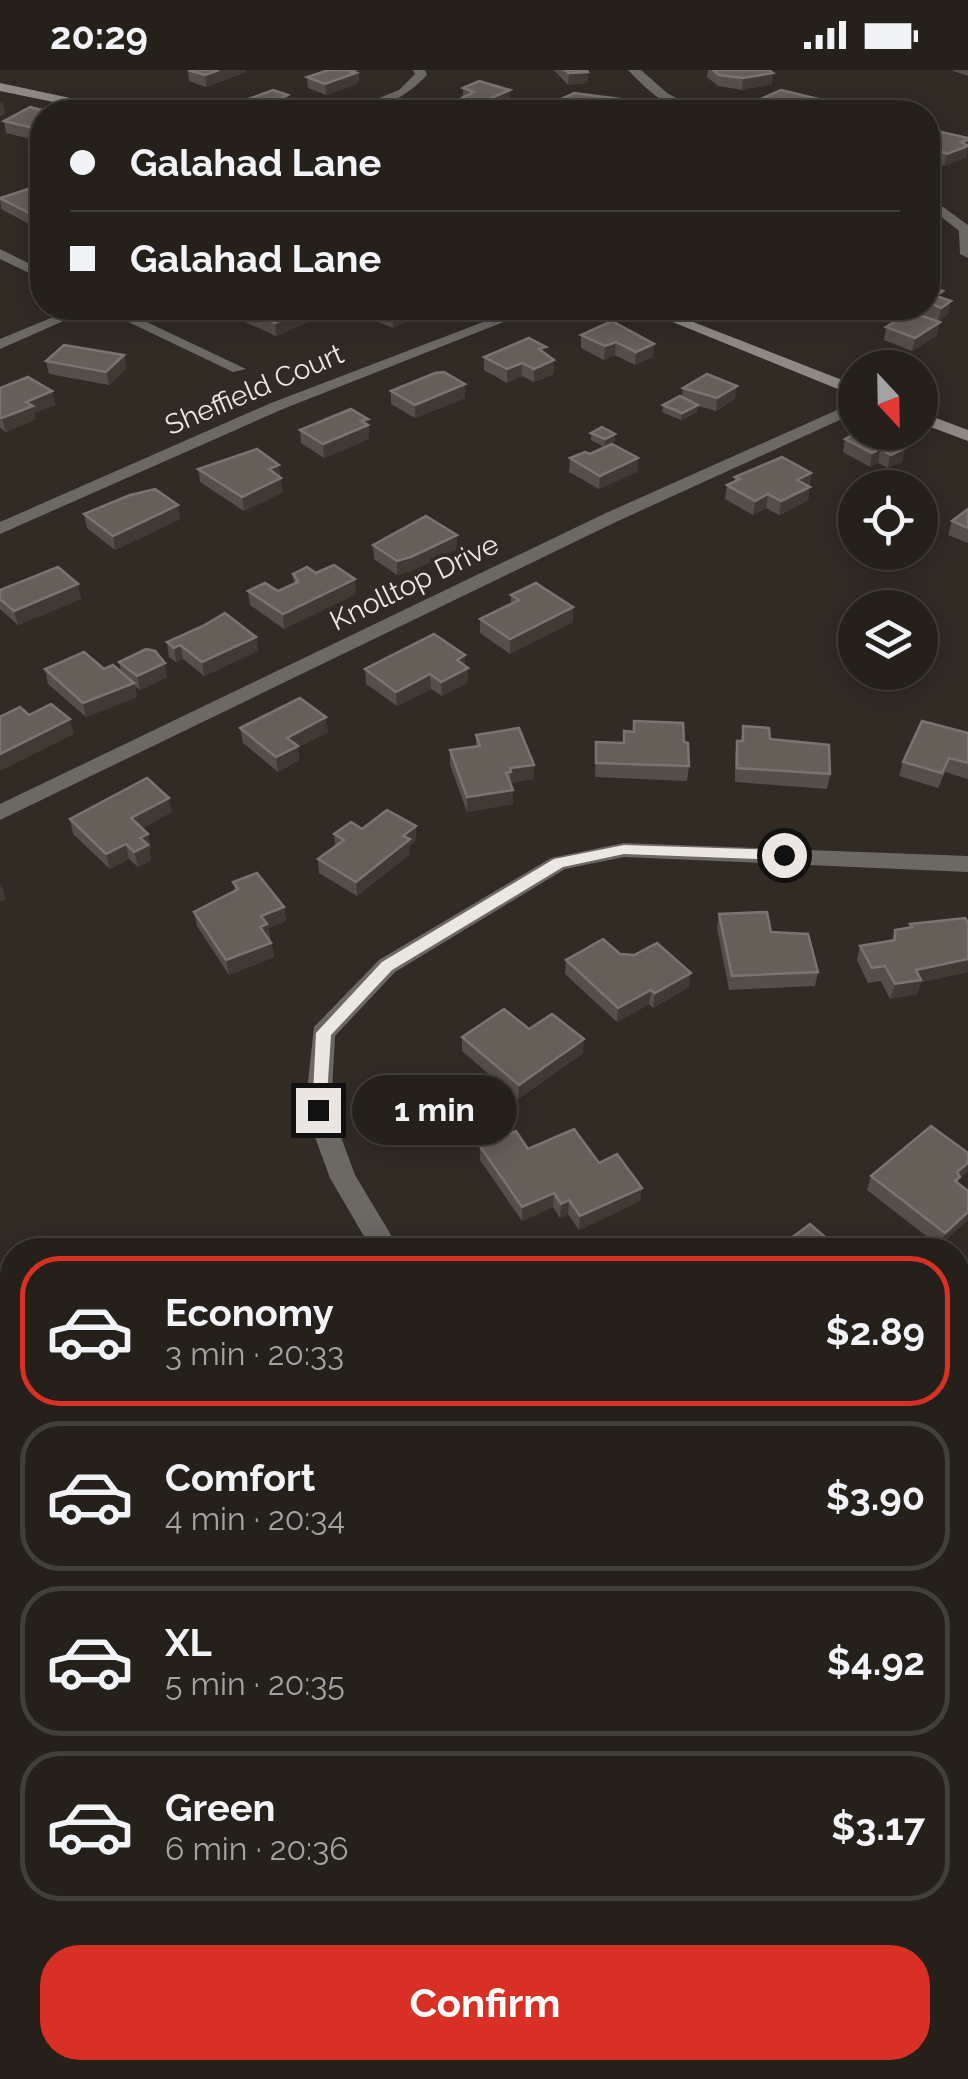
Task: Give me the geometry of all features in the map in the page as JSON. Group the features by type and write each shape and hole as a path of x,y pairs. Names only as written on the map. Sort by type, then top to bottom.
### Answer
{"street":[{"path":"382,100 403,92 421,75 419,70"},
{"path":"634,70 672,100"},
{"path":"0,87 61,100"},
{"path":"940,209 966,230 966,254"},
{"path":"0,253 30,269"},
{"path":"0,344 57,320"},
{"path":"132,320 238,369"},
{"name":"Sheffield Court","path":"0,529 277,406 501,320"},
{"path":"675,320 838,384"},
{"name":"Knolltop Drive","path":"0,813 612,517 838,415"},
{"path":"938,424 968,436"},
{"path":"379,1238 343,1178 318,1110 324,1033 387,966 559,863 624,850 968,864"}],"building":[{"path":"188,70 219,70 205,75"},
{"path":"329,70 356,73 325,84 307,77"},
{"path":"713,70 773,73 743,78 719,75"},
{"path":"479,81 510,90 487,100 464,100 460,99 474,92 463,88"},
{"path":"273,90 288,95 277,100 246,100"},
{"path":"781,90 822,100 769,100 763,98"},
{"path":"574,93 627,100 559,100"},
{"path":"30,107 30,127 4,121"},
{"path":"940,132 968,138 961,142 968,146 947,154 940,151"},
{"path":"30,188 30,213 0,198"},
{"path":"898,320 940,322 915,338 886,327"},
{"path":"612,321 654,344 636,352 616,342 605,346 581,335"},
{"path":"529,338 546,347 539,349 554,360 534,369 522,363 507,369 484,357"},
{"path":"64,345 124,355 106,372 46,361"},
{"path":"444,372 465,384 415,405 391,391 435,373"},
{"path":"707,374 737,386 717,398 683,388"},
{"path":"28,377 52,391 26,402 33,406 0,417 0,388"},
{"path":"680,396 698,405 682,413 663,405"},
{"path":"351,409 368,419 361,421 368,425 323,444 300,430"},
{"path":"602,427 615,434 605,439 591,433"},
{"path":"612,444 638,458 600,476 570,458 590,454"},
{"path":"257,449 279,465 269,469 281,478 242,497 198,469"},
{"path":"782,457 811,473 797,480 810,487 781,501 768,494 755,501 727,485 740,479 735,477"},
{"path":"155,489 178,505 113,536 84,514 130,495"},
{"path":"968,509 968,528 952,521"},
{"path":"426,516 457,535 397,561 373,545"},
{"path":"334,565 355,579 283,614 248,591 265,583 278,591 298,582 293,574 307,567 316,573"},
{"path":"58,567 78,584 14,611 0,599 0,590"},
{"path":"536,583 573,607 510,639 480,619 519,600 511,595"},
{"path":"225,613 256,637 202,662 180,645 174,648 167,642 203,626"},
{"path":"434,634 465,655 457,660 468,668 441,682 430,674 396,692 365,669"},
{"path":"146,649 155,651 165,663 137,676 119,662"},
{"path":"84,652 104,669 113,665 134,683 83,703 45,669"},
{"path":"300,698 326,717 287,738 298,746 276,757 240,728"},
{"path":"51,704 70,719 0,754 0,717 20,707 29,715"},
{"path":"634,721 683,723 689,766 596,763 596,742 624,743 624,731 634,732"},
{"path":"922,721 968,733 968,763 949,758 942,773 903,762"},
{"path":"743,726 769,728 770,739 829,745 830,774 737,768 737,741 743,741"},
{"path":"519,728 534,765 510,768 511,772 506,773 513,790 467,797 450,750 480,746 476,735"},
{"path":"147,778 169,798 131,818 148,834 140,838 148,845 134,852 126,844 106,854 70,819"},
{"path":"387,810 416,826 403,836 410,839 356,882 318,859 344,840 334,834 351,822 362,829"},
{"path":"257,873 284,907 261,916 267,924 260,927 271,943 226,960 194,912 238,889 233,882"},
{"path":"767,912 771,932 808,934 818,972 732,976 719,914"},
{"path":"965,918 968,959 916,970 921,980 895,984 885,966 872,968 860,946 895,940 895,930 912,927 910,924"},
{"path":"603,939 620,954 634,955 657,943 691,973 618,1008 566,960"},
{"path":"504,1009 529,1029 552,1014 584,1039 519,1085 462,1037"},
{"path":"931,1126 968,1153 968,1163 957,1172 960,1177 955,1181 968,1191 968,1212 945,1233 871,1176"},
{"path":"574,1129 599,1163 617,1154 642,1188 580,1216 569,1200 561,1204 554,1193 522,1207 480,1146 516,1131 528,1149"},
{"path":"810,1224 826,1238 791,1238"}],"route":[{"path":"318,1110 324,1033 387,966 559,863 624,850 784,855"}]}
